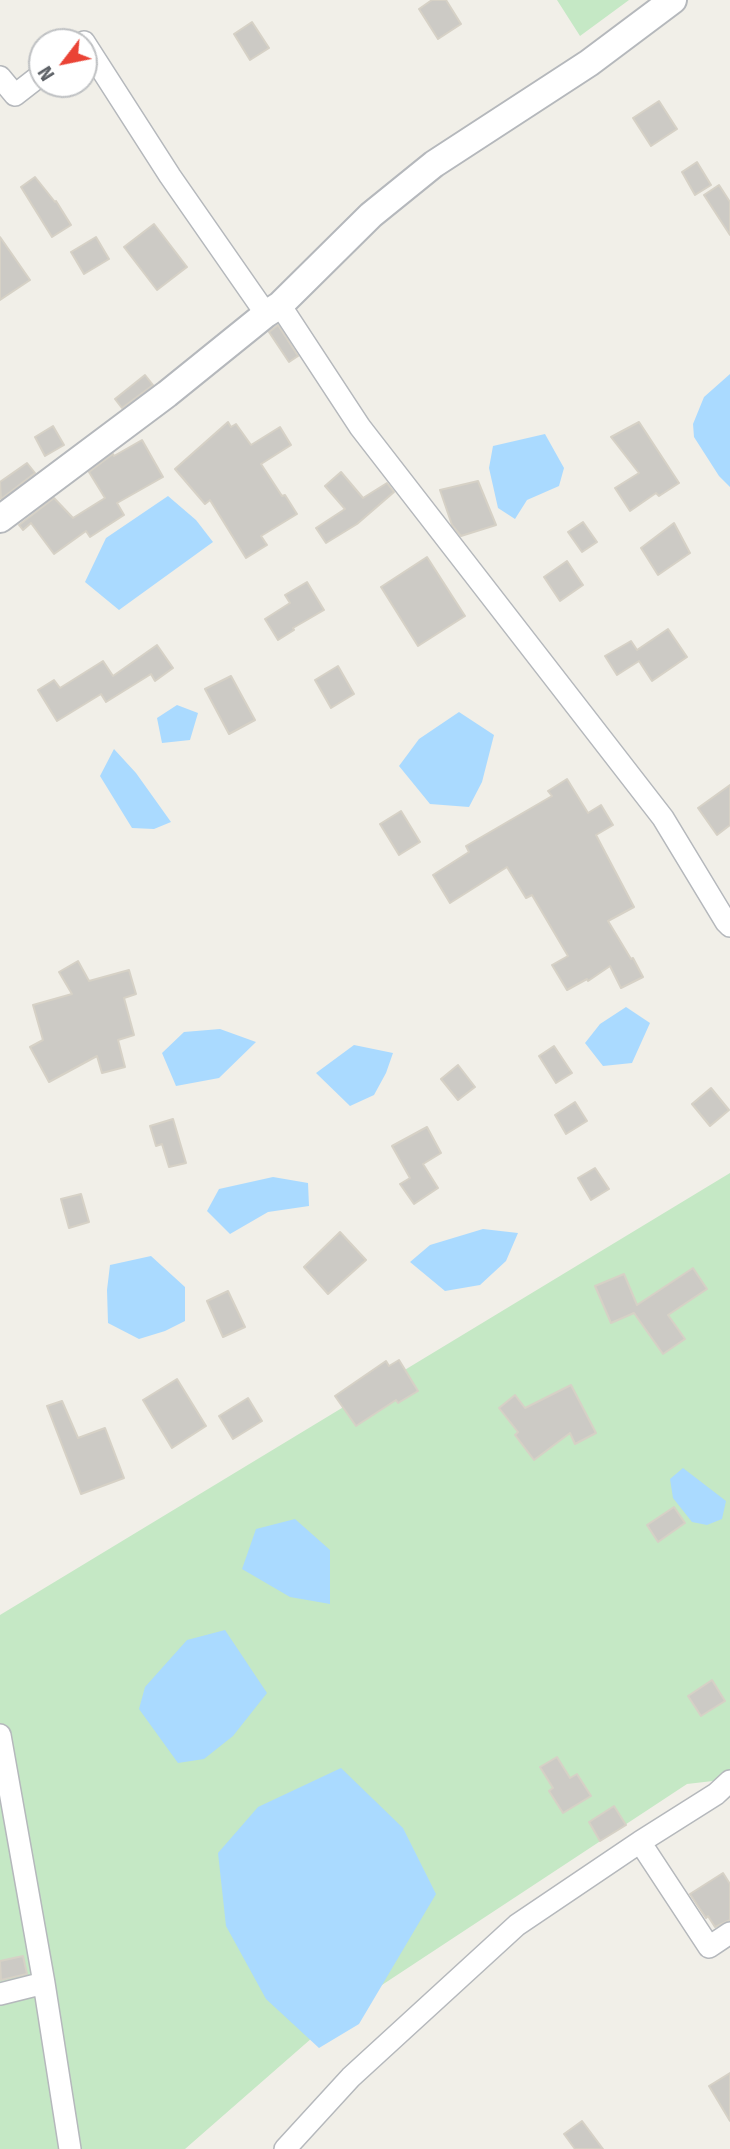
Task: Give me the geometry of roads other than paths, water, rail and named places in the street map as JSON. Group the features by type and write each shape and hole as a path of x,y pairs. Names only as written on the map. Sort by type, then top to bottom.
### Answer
{"street":[{"path":"0,519 167,394 273,309 371,215 434,164 589,63 673,0"},
{"path":"98,65 170,176 360,427 663,818 730,926"},
{"path":"0,77 15,95 28,85"},
{"path":"0,1735 70,2149"},
{"path":"285,2149 351,2077 517,1925 716,1794 730,1782"},
{"path":"640,1842 709,1947 730,1933"},
{"path":"0,1993 44,1983"}],"water":[{"path":"730,374 730,487 719,476 694,437 693,424 704,397"},
{"path":"545,434 564,468 559,486 527,500 515,519 498,508 489,468 493,446"},
{"path":"168,496 196,520 213,542 119,610 85,582 106,538"},
{"path":"177,705 198,713 190,740 162,743 157,718"},
{"path":"459,712 494,735 482,782 469,807 430,804 399,766 419,739"},
{"path":"114,749 136,773 171,822 154,829 132,828 100,776"},
{"path":"626,1007 650,1023 632,1063 603,1066 585,1043 600,1024"},
{"path":"220,1029 256,1042 219,1078 176,1086 162,1053 184,1032"},
{"path":"354,1045 393,1053 374,1095 350,1106 316,1073"},
{"path":"273,1177 308,1183 309,1206 268,1212 230,1234 207,1211 219,1189"},
{"path":"483,1229 518,1233 506,1261 480,1285 445,1291 410,1262 430,1245"},
{"path":"151,1256 185,1287 185,1321 139,1339 108,1323 107,1290 110,1265"},
{"path":"683,1468 726,1501 722,1519 707,1525 692,1522 673,1498 670,1479"},
{"path":"295,1519 330,1550 330,1604 290,1597 242,1569 256,1529"},
{"path":"225,1630 267,1693 233,1736 204,1759 178,1763 139,1709 145,1687 187,1640"},
{"path":"341,1768 403,1828 436,1894 359,2024 319,2048 266,1999 226,1926 218,1853 258,1807"}]}
